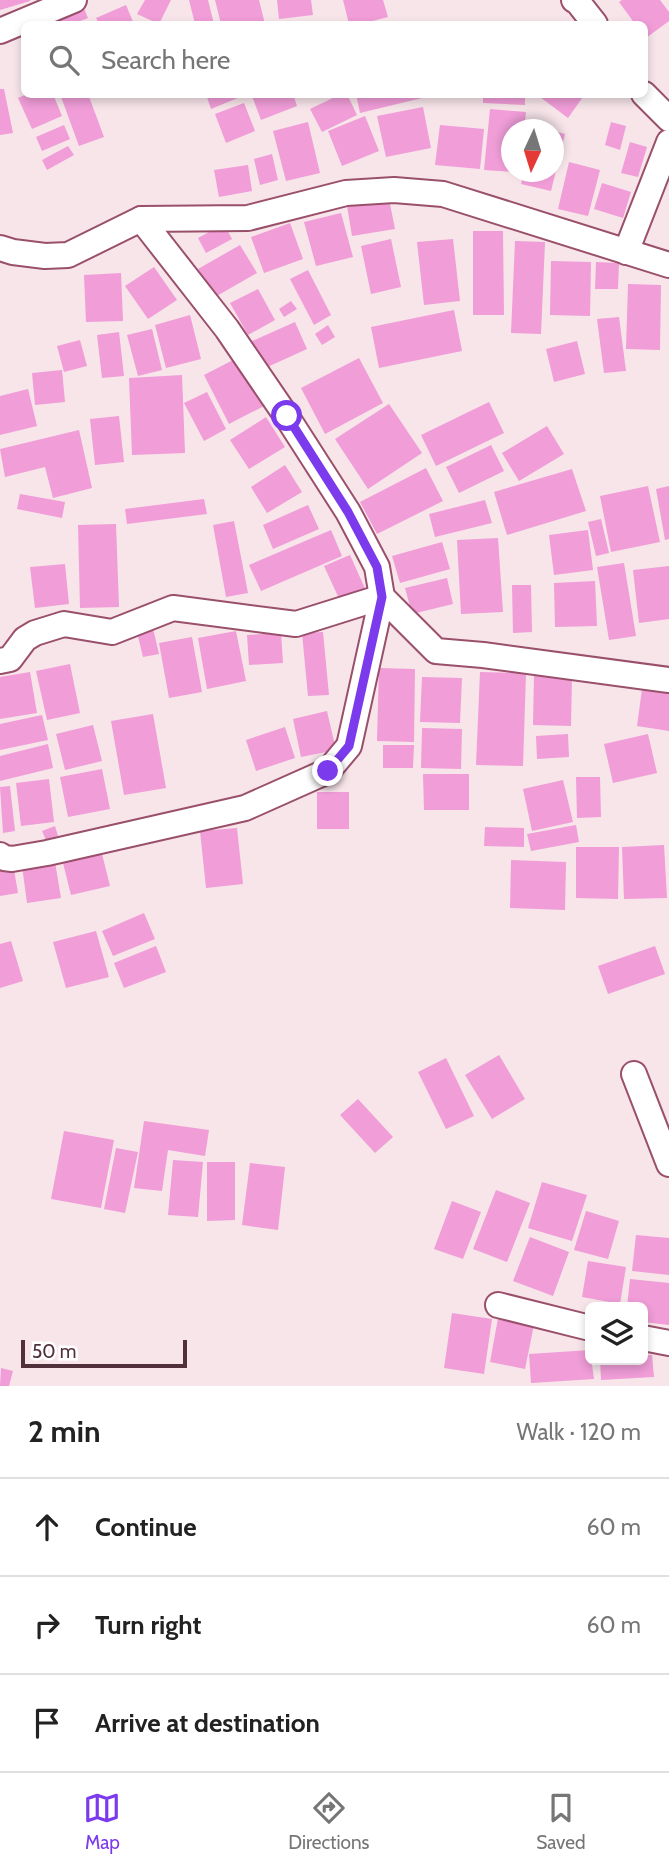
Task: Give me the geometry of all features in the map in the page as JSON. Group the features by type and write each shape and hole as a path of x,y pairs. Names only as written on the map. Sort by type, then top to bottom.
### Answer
{"street":[{"path":"24,21 74,0"},
{"path":"577,0 593,21"},
{"path":"0,31 21,22"},
{"path":"648,98 669,119"},
{"path":"626,252 669,142"},
{"path":"0,248 45,256 68,255 141,219 248,218 346,193 394,190 443,194 669,265"},
{"path":"0,855 12,859 47,853 245,808 328,771 349,746 382,597 377,567 342,501 287,416 227,329 141,219"},
{"path":"0,661 10,659 25,639 35,633 64,624 112,632 173,608 296,624 382,597"},
{"path":"382,597 436,651 669,680"},
{"path":"634,1074 669,1164"},
{"path":"498,1305 585,1327"},
{"path":"648,1339 669,1343"}],"building":[{"path":"0,0 30,0 30,1 0,10"},
{"path":"145,0 171,0 160,21 152,21 137,14"},
{"path":"189,0 208,0 213,21 194,21"},
{"path":"215,0 259,0 264,21 220,21"},
{"path":"277,0 311,0 313,15 279,19"},
{"path":"343,0 383,0 388,17 373,21 348,21"},
{"path":"660,0 669,12 669,21 648,37 648,21 633,21 619,2"},
{"path":"81,1 88,18 80,21 31,21"},
{"path":"126,5 133,21 98,21 96,18"},
{"path":"0,89 4,89 13,133 0,135"},
{"path":"18,98 55,98 62,116 32,129"},
{"path":"61,98 89,98 104,137 79,146"},
{"path":"207,98 238,98 211,109"},
{"path":"253,98 294,98 297,106 261,120"},
{"path":"333,98 349,98 357,115 322,132 310,109"},
{"path":"357,98 422,98 360,113"},
{"path":"483,98 525,98 525,105 483,103"},
{"path":"541,98 582,98 568,118"},
{"path":"244,103 255,131 226,143 215,114"},
{"path":"423,107 431,148 386,157 377,116"},
{"path":"490,109 526,112 525,119 501,119 501,171 484,170"},
{"path":"365,116 379,151 342,166 328,131"},
{"path":"308,122 320,173 286,181 273,131"},
{"path":"611,122 626,126 620,150 605,145"},
{"path":"64,125 70,139 42,151 36,137"},
{"path":"440,125 484,129 480,169 435,165"},
{"path":"630,142 647,147 638,177 621,173"},
{"path":"68,146 74,155 47,170 42,160"},
{"path":"272,154 278,180 260,185 254,159"},
{"path":"569,162 600,170 588,216 558,209"},
{"path":"248,165 252,191 219,197 214,170"},
{"path":"522,182 553,182 551,191"},
{"path":"602,183 631,192 623,218 594,209"},
{"path":"389,199 395,229 352,236 347,206"},
{"path":"341,213 353,257 316,266 304,222"},
{"path":"290,223 303,259 264,273 251,237"},
{"path":"224,224 232,239 206,253 198,238"},
{"path":"473,231 503,231 504,315 473,315"},
{"path":"391,239 401,287 371,294 361,246"},
{"path":"453,239 460,301 424,305 417,242"},
{"path":"515,241 545,242 541,334 511,333"},
{"path":"240,245 257,273 215,297 198,269"},
{"path":"551,261 591,262 590,316 550,315"},
{"path":"596,262 619,263 618,289 595,289"},
{"path":"154,267 177,300 148,319 125,286"},
{"path":"308,270 331,315 314,325 290,279"},
{"path":"121,273 123,321 86,322 84,275"},
{"path":"628,284 661,285 660,350 626,349"},
{"path":"258,289 275,320 248,335 230,303"},
{"path":"291,301 297,309 284,317 279,309"},
{"path":"454,310 462,351 379,368 371,327"},
{"path":"190,315 201,359 166,368 155,325"},
{"path":"619,317 626,371 604,373 597,319"},
{"path":"295,322 307,349 263,369 250,342"},
{"path":"328,325 335,337 322,345 315,334"},
{"path":"152,329 162,370 138,376 127,335"},
{"path":"119,332 124,376 102,378 97,335"},
{"path":"80,340 87,366 64,372 57,346"},
{"path":"577,341 585,374 554,382 546,349"},
{"path":"239,357 264,406 229,424 204,375"},
{"path":"359,358 383,403 325,434 301,388"},
{"path":"62,370 65,402 35,405 32,373"},
{"path":"182,375 185,453 132,455 129,378"},
{"path":"28,389 37,426 0,435 0,396"},
{"path":"207,392 226,429 204,441 184,403"},
{"path":"489,402 504,433 436,466 421,435"},
{"path":"389,404 422,453 368,489 335,439"},
{"path":"119,416 124,462 95,465 90,419"},
{"path":"266,417 285,447 249,469 230,440"},
{"path":"547,426 564,454 519,481 502,453"},
{"path":"79,430 92,488 53,498 45,467 5,477 0,449"},
{"path":"491,445 504,471 459,493 446,467"},
{"path":"285,465 302,492 267,513 251,487"},
{"path":"426,468 443,501 377,534 360,502"},
{"path":"572,469 586,511 507,535 494,492"},
{"path":"648,486 660,542 611,552 600,496"},
{"path":"669,486 669,539 665,540 656,489"},
{"path":"20,494 65,502 62,518 17,509"},
{"path":"204,499 207,514 127,524 125,509"},
{"path":"485,500 492,523 435,537 429,514"},
{"path":"308,505 319,529 273,549 263,525"},
{"path":"601,519 609,553 596,556 588,522"},
{"path":"234,521 248,593 226,597 213,525"},
{"path":"116,524 119,607 80,608 78,525"},
{"path":"331,530 342,556 261,591 249,565"},
{"path":"588,530 593,570 554,575 549,535"},
{"path":"498,538 503,612 461,614 457,540"},
{"path":"442,542 450,569 400,583 392,556"},
{"path":"350,555 367,593 342,605 324,566"},
{"path":"624,563 636,636 609,640 597,567"},
{"path":"65,564 69,604 35,608 30,567"},
{"path":"669,566 669,619 639,623 633,570"},
{"path":"447,578 453,604 412,614 405,588"},
{"path":"595,581 597,626 555,627 554,583"},
{"path":"512,585 531,585 532,632 513,633"},
{"path":"152,624 159,654 143,657 136,628"},
{"path":"236,631 246,681 207,689 198,638"},
{"path":"323,632 329,695 308,696 302,633"},
{"path":"281,633 283,663 249,665 247,635"},
{"path":"192,637 202,692 169,698 159,643"},
{"path":"70,664 80,713 47,720 36,671"},
{"path":"379,668 415,669 414,742 377,741"},
{"path":"30,672 37,713 0,719 0,677"},
{"path":"480,672 526,673 523,766 476,765"},
{"path":"534,674 572,675 571,726 533,725"},
{"path":"422,677 462,678 460,723 420,722"},
{"path":"643,682 669,686 669,731 637,726"},
{"path":"327,711 336,750 301,757 293,719"},
{"path":"153,714 166,788 124,795 111,721"},
{"path":"42,715 48,740 0,750 0,724"},
{"path":"93,725 102,761 65,770 56,734"},
{"path":"285,727 295,758 256,771 246,740"},
{"path":"422,728 462,729 461,769 421,768"},
{"path":"568,734 569,757 537,759 536,736"},
{"path":"648,734 657,773 613,783 604,744"},
{"path":"48,744 53,768 0,781 0,756"},
{"path":"383,745 414,745 413,768 383,768"},
{"path":"102,769 110,809 68,817 60,777"},
{"path":"423,774 469,774 469,810 424,810"},
{"path":"576,777 600,777 601,817 577,818"},
{"path":"49,779 54,822 21,826 16,783"},
{"path":"563,780 573,822 532,831 523,789"},
{"path":"10,786 15,831 3,833 0,787"},
{"path":"317,792 349,792 349,829 317,829"},
{"path":"576,825 579,842 531,851 527,834"},
{"path":"55,826 58,836 46,840 42,831"},
{"path":"485,827 524,828 524,847 484,846"},
{"path":"237,828 243,884 206,888 200,831"},
{"path":"664,845 667,898 624,899 622,847"},
{"path":"576,847 619,847 618,899 576,898"},
{"path":"101,850 110,886 71,895 62,859"},
{"path":"511,860 566,862 565,910 510,908"},
{"path":"55,862 61,898 27,903 22,866"},
{"path":"13,864 18,893 0,896 0,866"},
{"path":"144,913 155,939 113,956 102,931"},
{"path":"96,931 109,977 66,988 53,942"},
{"path":"11,941 23,981 0,988 0,944"},
{"path":"156,946 166,972 124,988 114,963"},
{"path":"655,946 665,974 608,994 598,966"},
{"path":"499,1055 525,1099 492,1119 465,1075"},
{"path":"446,1058 474,1116 446,1129 418,1072"},
{"path":"358,1099 393,1137 375,1153 340,1115"},
{"path":"144,1121 209,1130 205,1156 168,1150 162,1191 134,1188"},
{"path":"64,1131 114,1140 101,1208 51,1199"},
{"path":"116,1148 138,1152 125,1213 104,1209"},
{"path":"173,1160 203,1162 198,1217 168,1215"},
{"path":"207,1162 235,1162 235,1220 207,1221"},
{"path":"250,1163 285,1167 278,1230 242,1225"},
{"path":"542,1182 587,1195 572,1241 528,1228"},
{"path":"496,1190 530,1203 507,1262 473,1249"},
{"path":"452,1201 481,1212 463,1259 434,1249"},
{"path":"586,1211 619,1221 608,1259 574,1250"},
{"path":"636,1235 669,1238 669,1275 632,1271"},
{"path":"530,1237 569,1252 553,1296 513,1281"},
{"path":"588,1261 626,1267 620,1302 582,1297"},
{"path":"630,1279 669,1283 669,1325 648,1323 648,1302 628,1302"},
{"path":"452,1313 492,1319 484,1374 444,1368"},
{"path":"499,1313 535,1320 525,1369 490,1362"},
{"path":"585,1350 585,1365 592,1365 594,1379 531,1383 529,1354"},
{"path":"648,1355 652,1355 654,1377 601,1380 600,1365 648,1365"},
{"path":"1,1368 13,1371 9,1386 0,1386"}],"route":[{"path":"287,416 348,512 377,567 382,597 349,746 328,771"}]}
